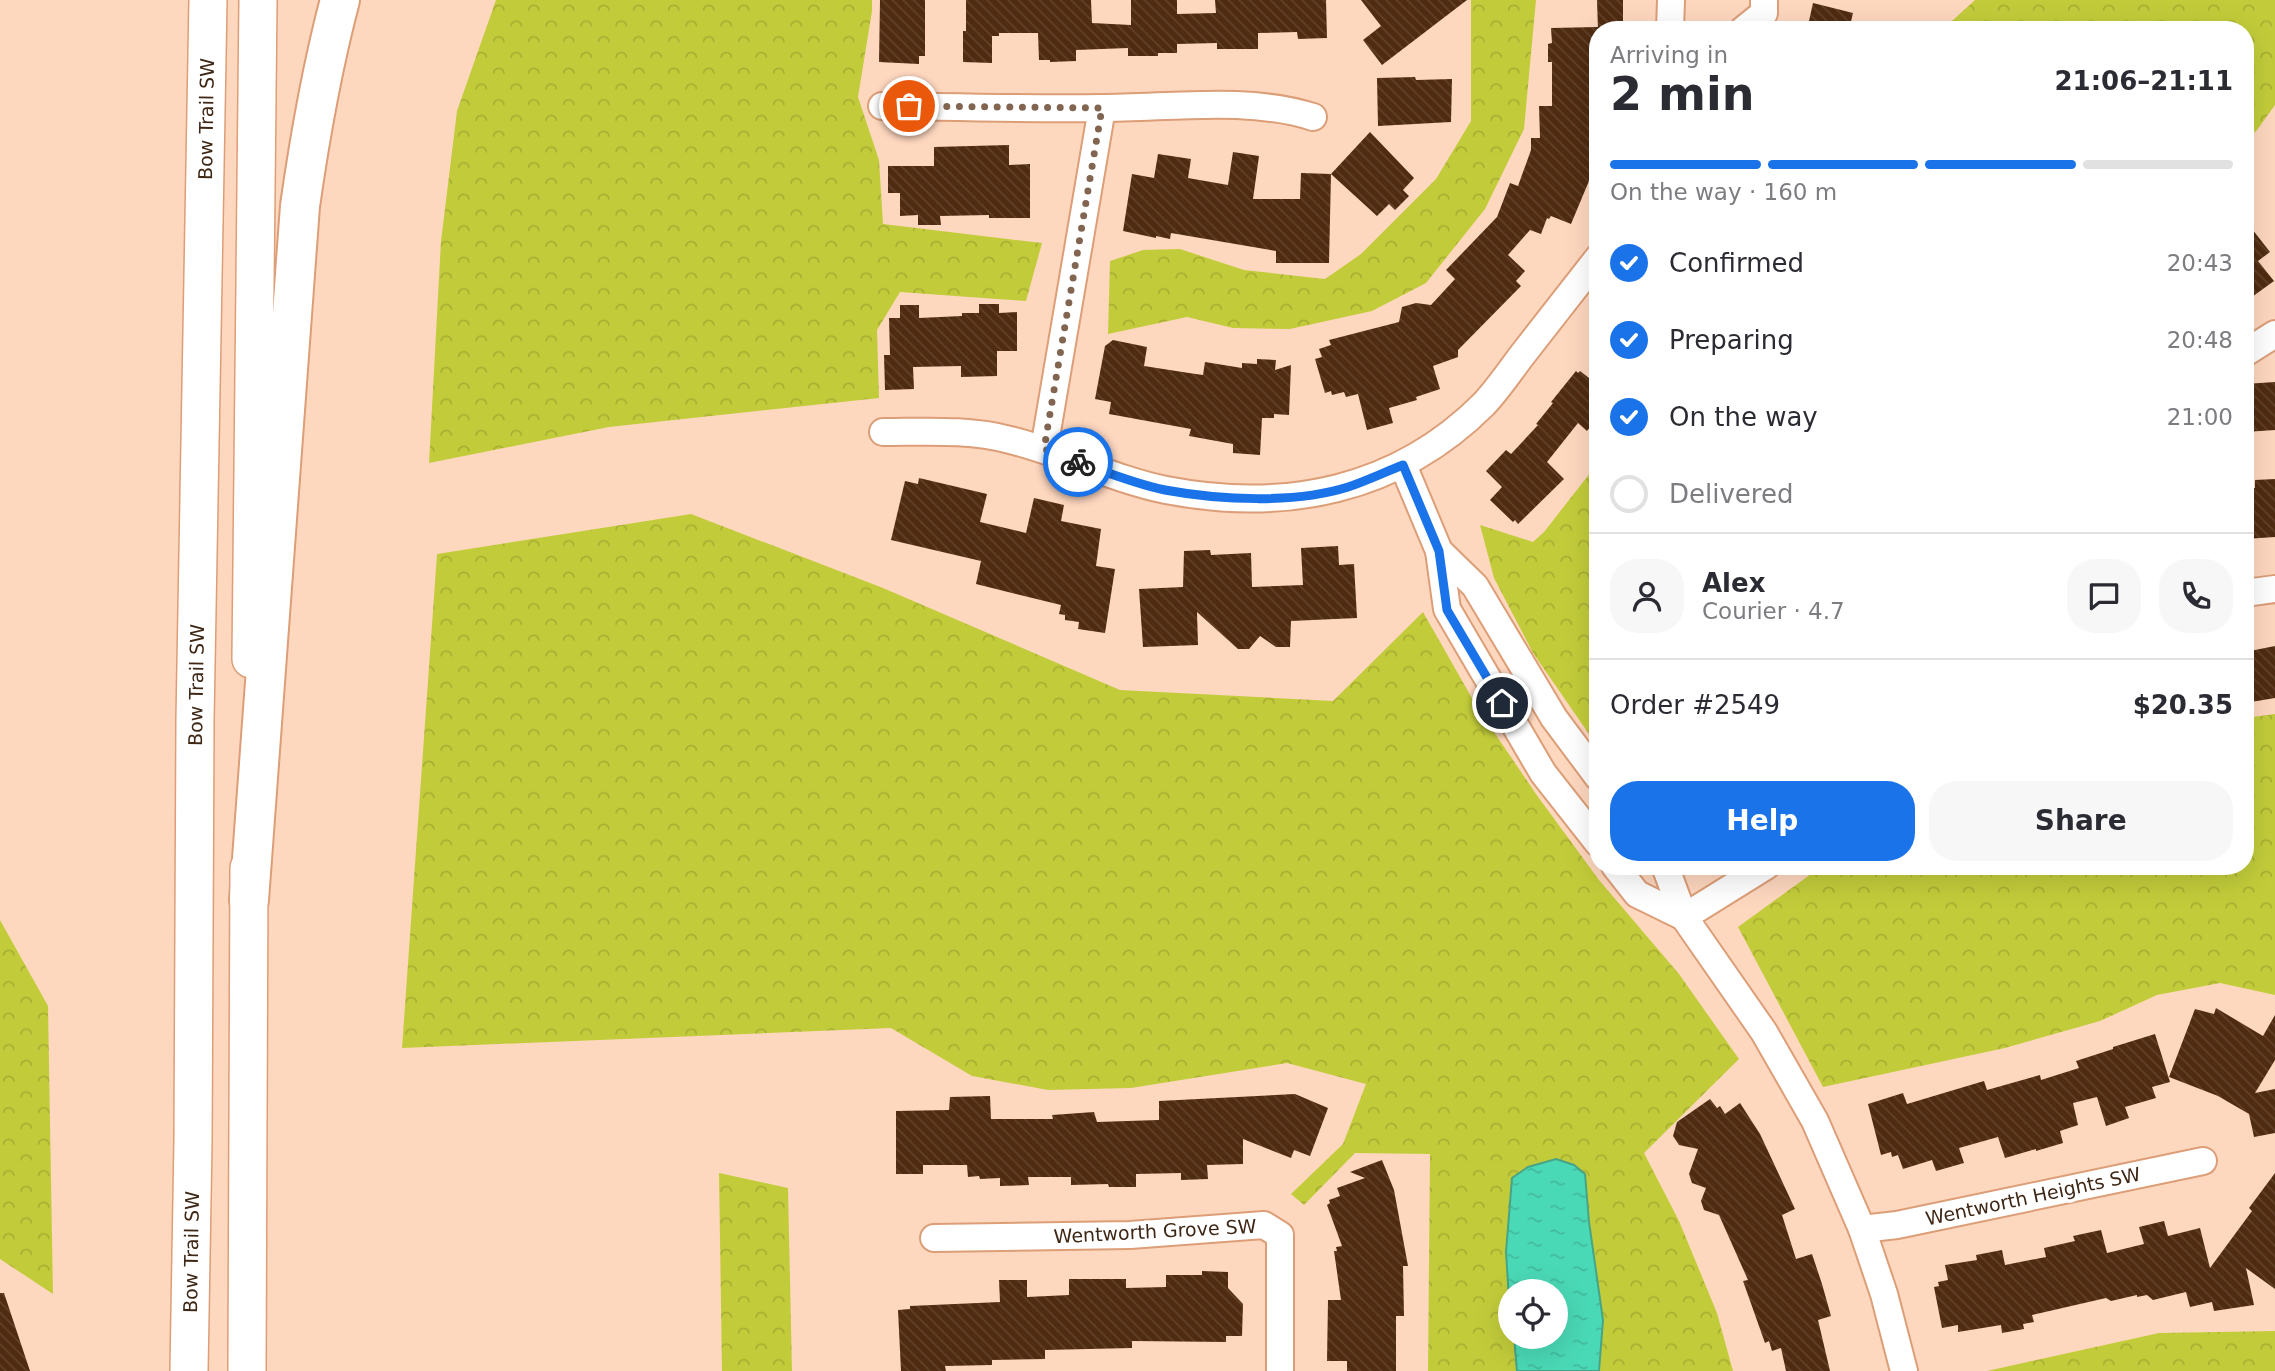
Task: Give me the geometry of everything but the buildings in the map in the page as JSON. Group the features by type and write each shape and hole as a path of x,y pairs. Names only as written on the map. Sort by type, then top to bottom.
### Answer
{"highway":[{"path":"249,900 300,206 313,116 340,0"}],"main road":[{"name":"Bow Trail SW","path":"189,1371 195,720 208,0"},
{"path":"247,1371 254,214 258,0"}],"street":[{"path":"1670,21 1671,0"},
{"path":"1754,21 1764,13 1764,0"},
{"path":"882,106 1215,106 1287,109 1313,117"},
{"path":"1044,449 1102,108"},
{"path":"883,432 971,433 1008,439 1166,490 1232,497 1281,498 1347,487 1403,465 1448,435 1485,403 1589,270"},
{"path":"2254,347 2275,334"},
{"path":"1403,465 1439,551 1447,610 1542,773 1589,833"},
{"path":"1439,551 1475,586 1554,718 1589,764"},
{"path":"2254,592 2275,589"},
{"path":"1622,875 1637,894 1684,918"},
{"path":"1668,875 1684,918 1740,993 1794,1081 1815,1121 1862,1229 1884,1294 1904,1371"},
{"path":"1684,918 1752,875"},
{"name":"Wentworth Heights SW","path":"1862,1229 1897,1225 2203,1161"},
{"name":"Wentworth Grove SW","path":"934,1238 1130,1235 1264,1224 1280,1235 1280,1371"}],"green space":[{"path":"496,0 872,0 858,97 879,160 883,224 1042,243 1026,301 900,292 877,330 879,398 609,427 429,463 441,241 457,111"},
{"path":"1471,0 1536,0 1524,129 1485,209 1426,283 1372,311 1290,329 1233,328 1187,317 1108,334 1110,261 1143,250 1180,249 1244,270 1325,279 1361,254 1436,179 1471,121"},
{"path":"1975,0 2275,0 2275,105 2254,133 2254,21 1952,21"},
{"path":"1589,474 1589,734 1533,653 1494,578 1480,525 1533,542"},
{"path":"691,514 883,588 1120,690 1333,701 1423,612 1477,707 1589,866 1589,875 1595,875 1679,974 1739,1059 1644,1153 1679,1221 1717,1313 1733,1371 1428,1371 1430,1154 1355,1153 1304,1205 1291,1194 1343,1144 1366,1084 1287,1063 1131,1088 1048,1090 972,1076 891,1028 402,1048 437,554"},
{"path":"2275,714 2275,995 2220,983 2157,995 2100,1021 2005,1048 1823,1087 1738,927 1810,875 2254,875 2254,717"},
{"path":"0,920 48,1006 53,1294 0,1259"},
{"path":"719,1173 788,1188 792,1371 722,1371"},
{"path":"2275,1331 2275,1371 1987,1371 2159,1333"}],"water":[{"path":"1556,1159 1574,1165 1585,1174 1603,1320 1599,1371 1517,1371 1515,1349 1568,1349 1568,1279 1508,1279 1506,1252 1512,1178 1528,1167"}],"way so far":[{"path":"909,106 1102,108 1044,449 1078,462"}],"route":[{"path":"1078,462 1166,490 1232,497 1281,498 1347,487 1403,465 1439,551 1447,610 1502,703"}]}
